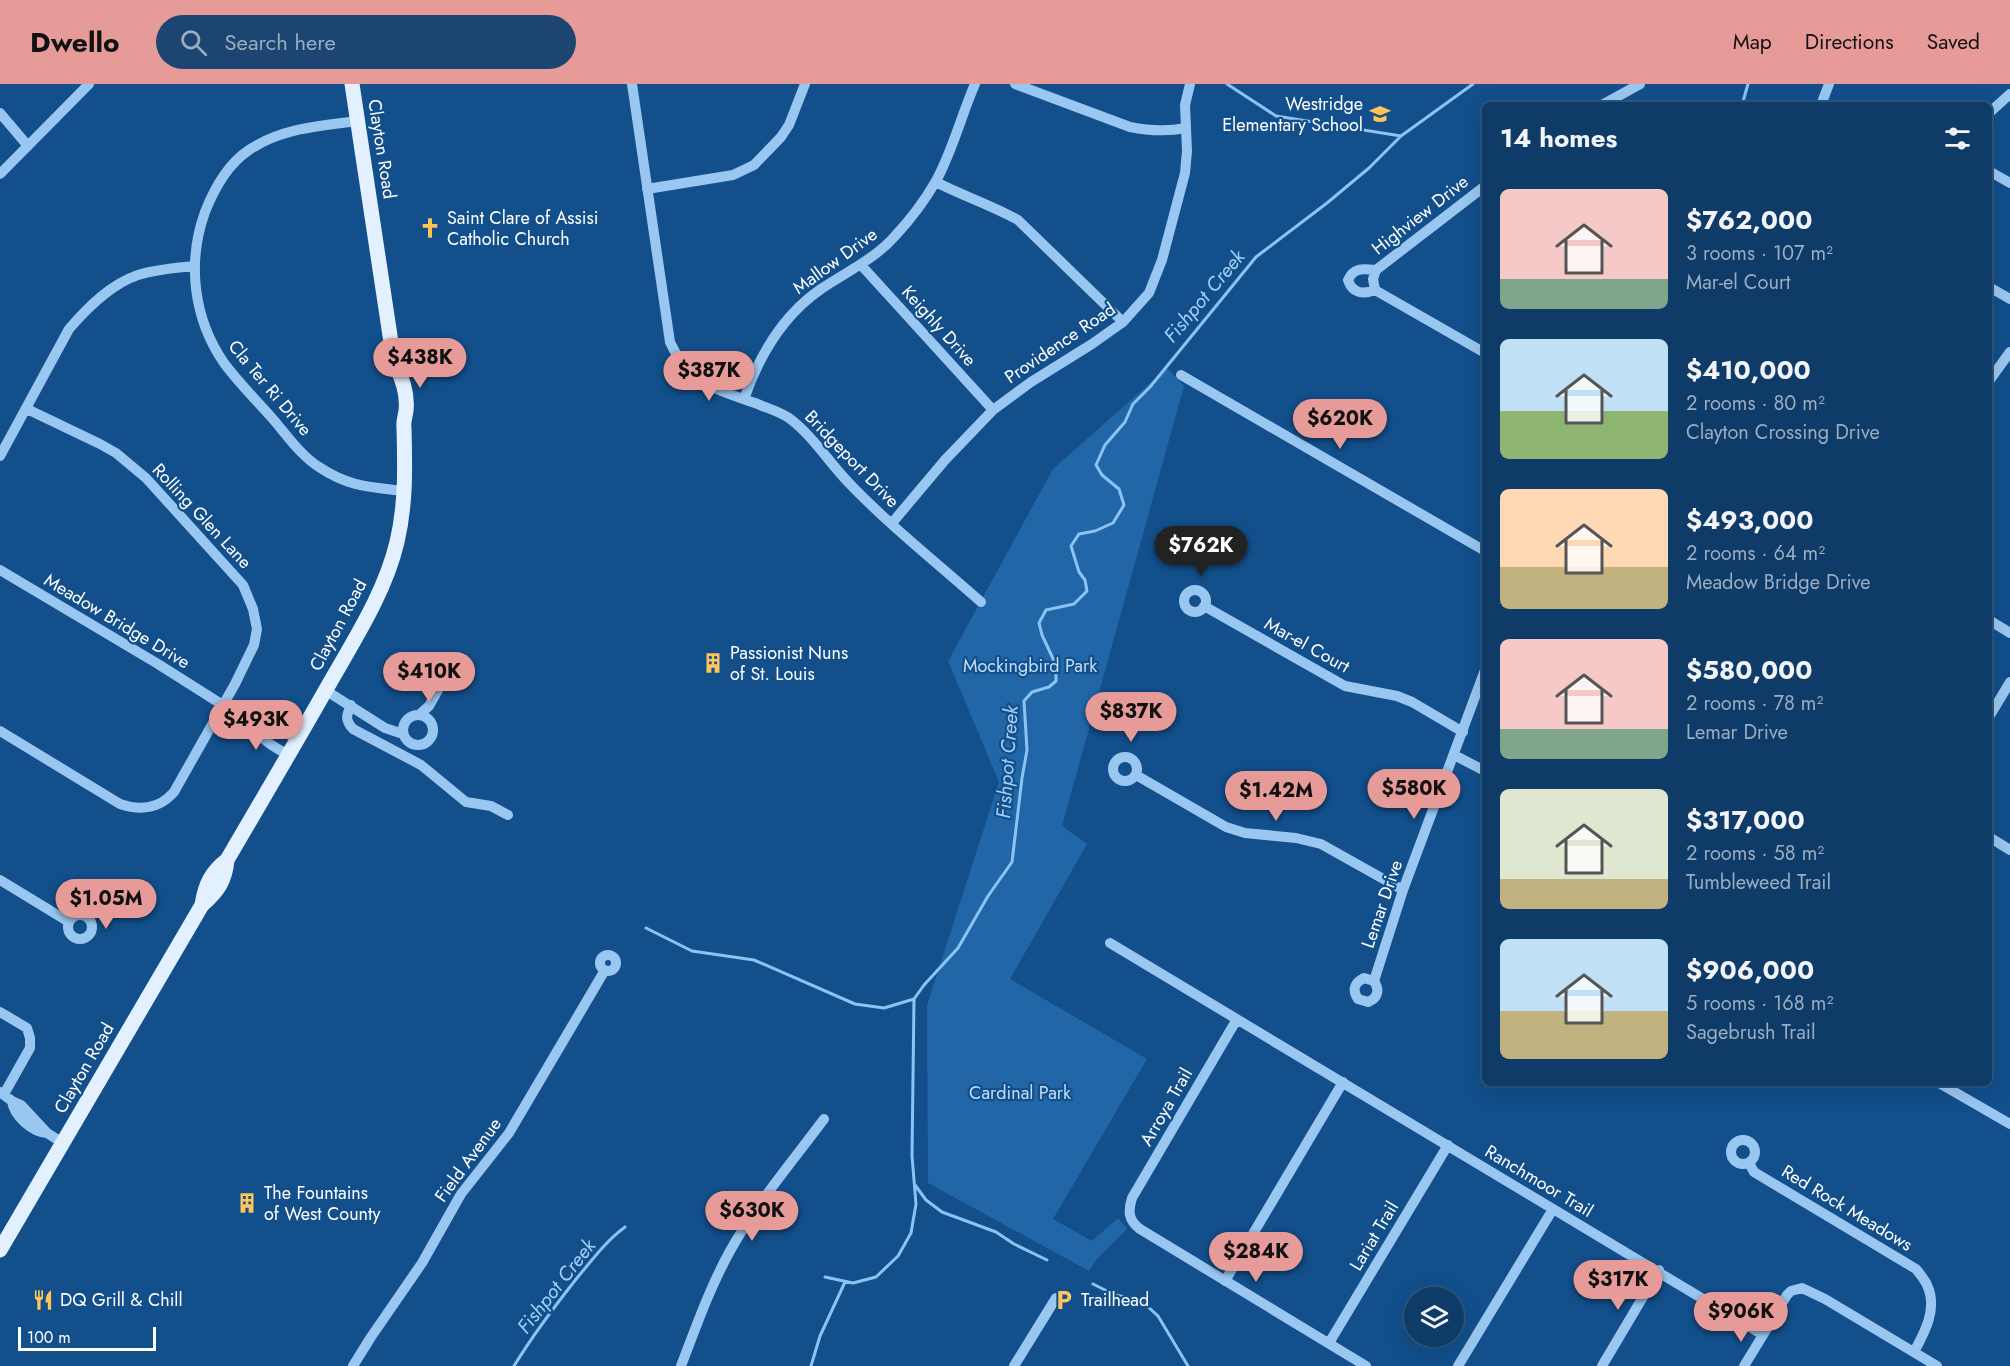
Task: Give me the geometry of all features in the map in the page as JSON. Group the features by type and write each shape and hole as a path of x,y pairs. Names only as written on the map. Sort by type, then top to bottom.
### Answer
{"main road":[{"name":"Clayton Road","path":"0,1250 202,905 215,894 225,875 227,860 367,616 397,544 404,491 406,461 403,421 406,410 401,375 394,363 352,84"}],"street":[{"path":"0,174 89,84"},
{"name":"Bridgeport Drive","path":"632,84 669,335 680,362 698,380 710,388 775,410 789,419 849,483 981,602"},
{"path":"647,189 733,175 754,165 773,147 789,125 805,84"},
{"name":"Mallow Drive","path":"744,399 762,354 801,306 819,291 861,265 894,238 936,182 975,84"},
{"path":"1016,84 1130,127 1167,131 1186,128"},
{"name":"Providence Road","path":"892,523 952,452 993,410 1030,382 1092,345 1123,322 1149,293 1157,277 1185,173 1187,152 1185,105 1190,84"},
{"path":"1607,102 1640,84"},
{"path":"1822,102 1829,84"},
{"path":"1992,110 2010,94"},
{"path":"0,113 28,146"},
{"name":"Cla Ter Ri Drive","path":"358,121 283,133 247,151 222,178 212,194 197,237 194,266 198,305 211,341 224,363 316,466 358,486 404,491"},
{"path":"1992,173 2010,183"},
{"path":"936,182 1018,220 1123,322"},
{"name":"Highview Drive","path":"1374,290 1373,279 1376,270 1482,188"},
{"name":"Keighly Drive","path":"861,265 993,410"},
{"path":"0,456 69,329 103,296 124,281 140,274 194,266"},
{"name":"Highview Drive","path":"1374,290 1368,293 1358,292 1350,287 1348,280 1357,270 1376,270"},
{"path":"1992,289 2010,299"},
{"name":"Highview Drive","path":"1374,290 1482,351"},
{"path":"1992,377 2010,352"},
{"path":"1181,375 1482,548"},
{"name":"Rolling Glen Lane","path":"0,731 120,804 141,808 157,806 166,801 174,792 246,663 254,645 257,629 253,609 243,585 147,478 100,444 27,409"},
{"name":"Meadow Bridge Drive","path":"0,570 159,664 221,706 248,721 261,721 298,739"},
{"name":"Mar-el Court","path":"1204,606 1345,686 1397,696 1412,702 1463,732"},
{"path":"1992,622 2010,633"},
{"path":"419,715 429,706 448,672"},
{"name":"Lemar Drive","path":"1374,981 1403,891 1482,678"},
{"path":"1992,712 2010,682"},
{"path":"326,690 385,728 403,734 412,745 421,745 429,741 433,732 431,723 424,716 410,717 402,729 403,734"},
{"path":"351,705 346,716 347,723 353,729 421,765 466,802 491,806 508,815"},
{"name":"Meadow Bridge Drive","path":"248,721 254,732 289,755"},
{"path":"1454,754 1482,769"},
{"path":"1136,775 1226,827 1245,833 1296,838 1321,844 1403,891"},
{"path":"1992,839 2010,850"},
{"path":"0,880 69,922"},
{"name":"Ranchmoor Trail","path":"1110,943 1553,1209 1659,1270 1763,1335"},
{"name":"Field Avenue","path":"353,1366 422,1263 461,1194 509,1133 605,970"},
{"path":"0,1012 27,1028 30,1038 30,1048 5,1095 27,1124 38,1132 47,1133 63,1143"},
{"name":"Arroya Trail","path":"1226,1281 1140,1229 1132,1222 1129,1214 1132,1198 1237,1019"},
{"path":"1343,1082 1226,1281 1366,1366"},
{"path":"1945,1086 2010,1124"},
{"path":"681,1366 700,1315 728,1253 749,1220 824,1119"},
{"name":"Lariat Trail","path":"1329,1344 1448,1145"},
{"name":"Red Rock Meadows","path":"1749,1163 1754,1172 1916,1269 1928,1285 1932,1302 1928,1326 1914,1352"},
{"path":"1458,1366 1553,1209"},
{"path":"1602,1366 1659,1270"},
{"path":"1744,1366 1787,1295 1791,1291 1802,1288 1825,1299 1937,1366"},
{"path":"1014,1366 1056,1298"}],"green space":[{"path":"1167,368 1184,386 1062,826 1087,844 1010,979 1147,1059 1053,1219 1092,1241 1118,1218 1127,1229 1096,1260 1089,1271 928,1183 927,1005 999,782 948,661 1053,469"}],"waterway":[{"path":"1227,84 1276,116 1401,136"},
{"name":"Fishpot Creek","path":"825,1277 853,1283 876,1277 898,1256 911,1233 916,1204 912,1156 914,999 958,948 988,896 1012,862 1027,750 1024,701 1032,692 1049,687 1056,681 1056,665 1039,623 1046,610 1074,604 1087,591 1085,580 1079,572 1071,546 1079,534 1095,531 1113,523 1124,505 1119,489 1102,475 1096,465 1105,445 1125,422 1133,404 1150,387 1256,257 1369,168 1401,136 1473,84"},
{"path":"1743,102 1748,84"},
{"path":"646,928 692,951 754,960 855,1004 884,1008 914,999"},
{"path":"915,1185 926,1200 942,1212 996,1232 1014,1244 1047,1260"},
{"name":"Fishpot Creek","path":"514,1366 544,1321 577,1278 605,1245 625,1227"},
{"path":"811,1366 820,1336 845,1282"},
{"path":"1093,1284 1115,1295 1136,1299 1147,1306 1158,1316 1188,1366"}],"place":[{"name":"Westridge Elementary School","path":"1380,114"},
{"name":"Saint Clare of Assisi Catholic Church","path":"430,228"},
{"name":"Passionist Nuns of St. Louis","path":"713,663"},
{"name":"The Fountains of West County","path":"247,1203"},
{"name":"DQ Grill & Chill","path":"43,1300"},
{"name":"Trailhead","path":"1064,1300"}],"park label":[{"name":"Mockingbird Park","path":"1030,666"},
{"name":"Cardinal Park","path":"1020,1093"}]}
